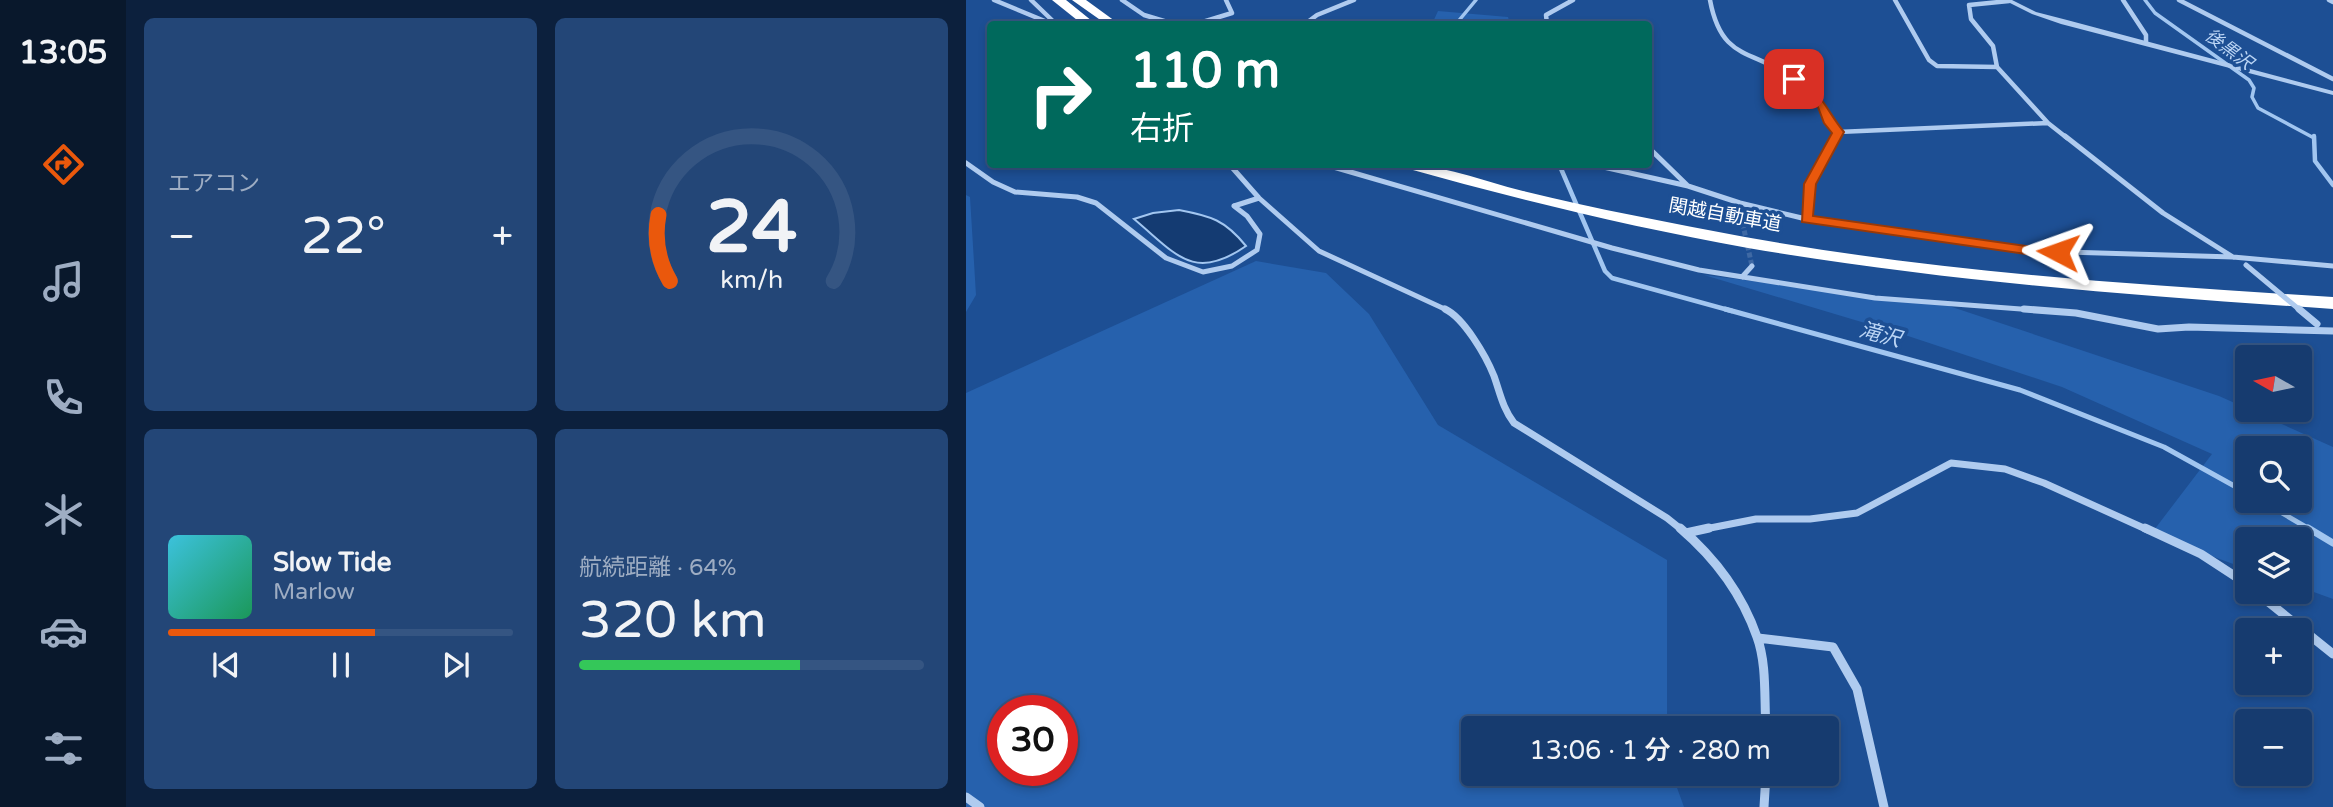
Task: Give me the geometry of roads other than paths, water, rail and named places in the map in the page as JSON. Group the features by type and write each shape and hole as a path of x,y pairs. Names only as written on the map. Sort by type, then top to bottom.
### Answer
{"highway":[{"path":"1058,0 1087,21"},
{"path":"1078,0 1109,21"},
{"name":"関越自動車道","path":"1421,168 1513,194 1594,212 1842,256 2074,284 2333,303"},
{"name":"関越自動車道","path":"1464,168 1677,216 1872,248 2094,273 2333,289"}],"street":[{"path":"995,0 1047,21"},
{"path":"1031,0 1051,21"},
{"path":"1122,0 1144,15 1169,21"},
{"path":"1206,21 1232,13 1226,0"},
{"path":"1309,21 1354,0"},
{"path":"1546,21 1545,15 1573,0"},
{"path":"1710,0 1723,40 1739,53 1794,79 1823,106 1829,123 1838,132 2048,123"},
{"path":"1895,0 1929,60 1937,66 1997,67"},
{"path":"2123,0 2146,35 2146,43"},
{"path":"2179,0 2333,79"},
{"path":"2329,331 2246,265 2163,213 2048,123 1997,67 1993,46 1971,19 1969,5 1979,2 1996,5 2008,1 2041,15 2333,93"},
{"path":"1806,219 1810,184 1838,132"},
{"path":"1652,151 1688,186"},
{"path":"966,163 993,182 1015,192 1077,197 1096,203 1166,258 1203,272 1232,266 1256,250 1260,234 1247,216 1234,206 1259,198"},
{"path":"1233,168 1259,198 1319,251 1458,315 1492,373 1503,410 1514,423 1667,518 1701,546 1733,586 1758,638 1765,716"},
{"path":"1337,168 1612,248 1699,270 1875,298 2076,313 2158,329 2189,327 2329,331"},
{"path":"1608,168 1688,186 1740,203 1806,219 2033,251 2233,257 2333,266"},
{"path":"1740,203 1741,216"},
{"path":"1742,277 1752,266"},
{"path":"1686,533 1756,519 1810,519 1857,513 1951,463 2005,470 2044,483 2201,554 2235,576"},
{"path":"2271,604 2333,654"},
{"path":"1758,638 1833,647 1857,690 1884,807"},
{"path":"1764,807 1765,786"},
{"path":"966,797 979,807"}],"waterway":[{"name":"滝沢","path":"1458,21 1476,0"},
{"name":"後黒沢","path":"2145,0 2155,13 2249,80 2254,88 2252,97 2258,108 2314,138"},
{"name":"後黒沢","path":"2314,136 2315,161 2333,185"},
{"name":"滝沢","path":"1561,168 1605,271 1612,278 1732,311"},
{"name":"滝沢","path":"1725,309 2020,390 2164,447 2235,486"},
{"name":"滝沢","path":"2282,513 2306,527"},
{"name":"滝沢","path":"2312,530 2333,543"}],"tunnel":[{"path":"1741,216 1752,266"}]}
